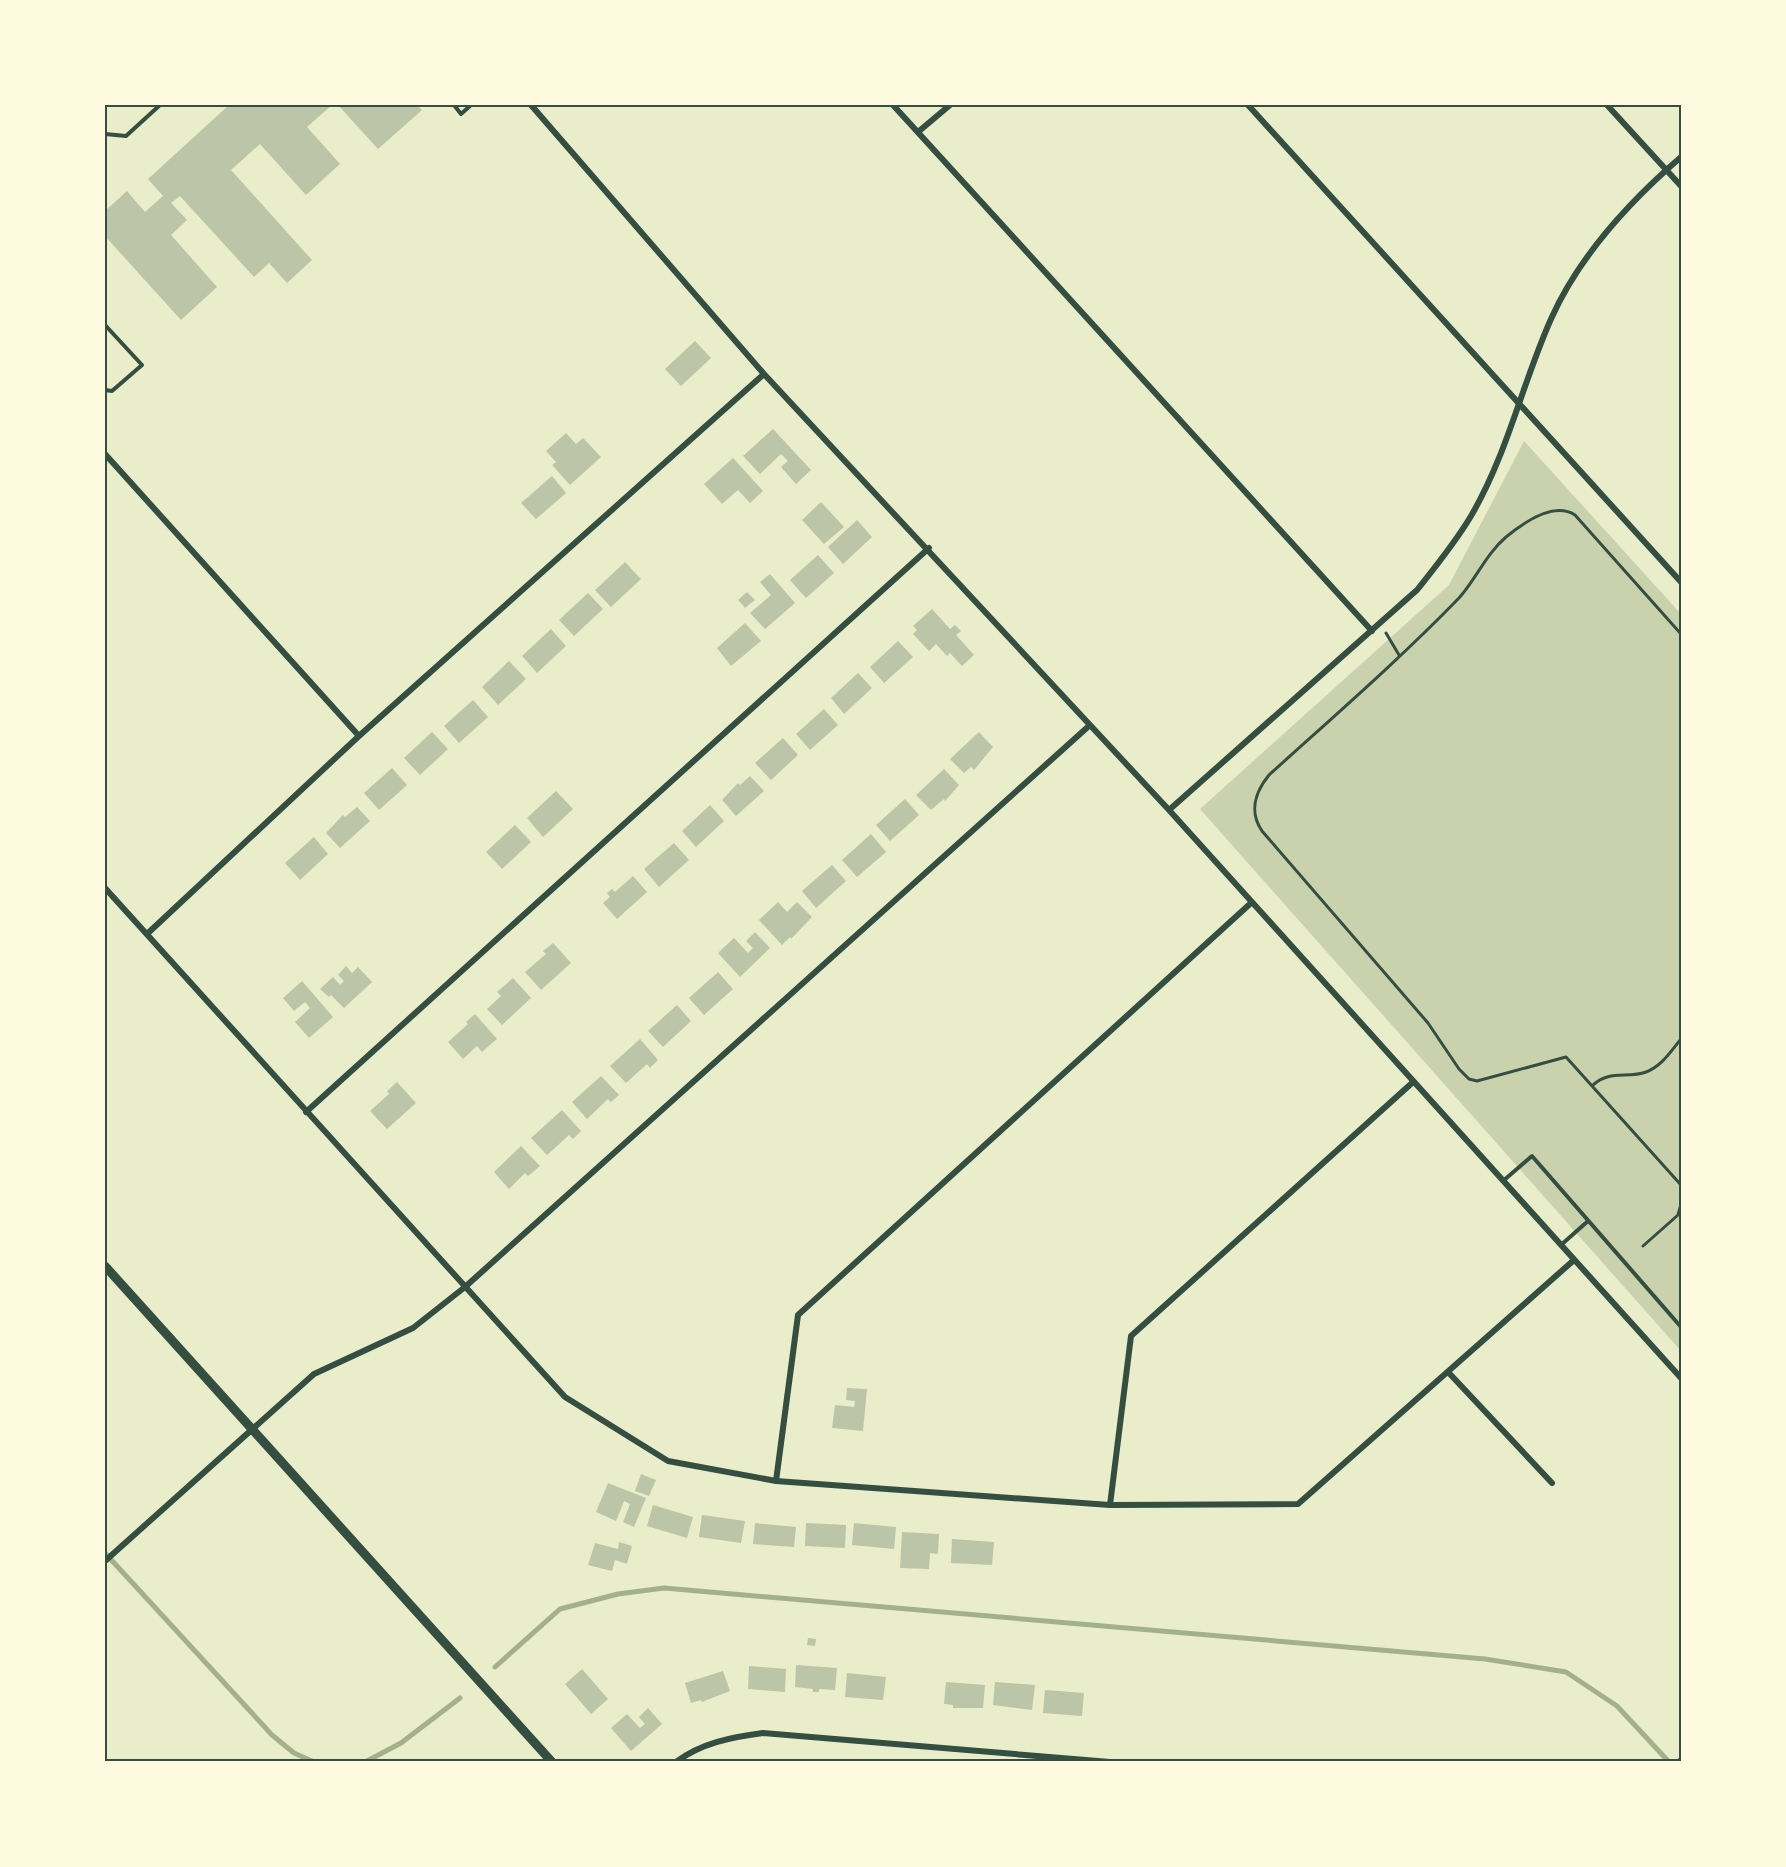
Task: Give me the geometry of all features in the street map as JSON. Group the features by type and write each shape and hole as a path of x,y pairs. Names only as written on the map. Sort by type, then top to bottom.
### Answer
{"street":[{"path":"531,105 764,374 1169,810 1412,1083 1681,1377"},
{"path":"893,105 1372,631"},
{"path":"918,132 950,105"},
{"path":"1248,105 1681,582"},
{"path":"1607,105 1681,186"},
{"path":"1169,810 1417,590 1449,550 1472,515 1493,472 1551,318 1570,283 1616,221 1681,157"},
{"path":"147,934 359,736 764,374"},
{"path":"105,454 359,736"},
{"path":"306,1112 928,548"},
{"path":"105,1561 314,1374 414,1328 465,1287 1090,725"},
{"path":"105,888 565,1397 668,1461 776,1481 1110,1505 1298,1504 1449,1373 1574,1260"},
{"path":"776,1481 798,1315 1251,903"},
{"path":"1110,1505 1131,1336 1412,1083"},
{"path":"105,1266 552,1762"},
{"path":"1449,1373 1552,1483"},
{"path":"676,1762 702,1747 734,1737 763,1733 1110,1762"}],"lane":[{"path":"105,134 126,136 160,105"},
{"path":"454,105 461,114 471,105"},
{"path":"105,325 142,365 112,391 105,390"},
{"path":"1503,1181 1532,1156 1681,1327"},
{"path":"1561,1245 1588,1221"}],"path":[{"path":"1681,634 1575,515 1558,510 1546,512 1505,537 1489,555 1464,592 1269,774 1256,798 1255,816 1257,825 1428,1023 1459,1069 1469,1079 1477,1081 1566,1057 1681,1185"},
{"path":"1379,624 1399,655"},
{"path":"1592,1086 1614,1074 1648,1071 1664,1060 1681,1039"},
{"path":"1643,1246 1678,1215 1681,1204"}],"green space":[{"path":"1524,441 1681,614 1681,1351 1200,809 1449,585"}],"building":[{"path":"229,105 332,105 307,127 340,164 306,195 260,144 231,170 312,260 287,283 269,263 254,277 180,196 171,203 187,220 171,235 217,287 181,320 105,236 105,211 127,191 145,212 163,196 148,179"},
{"path":"338,105 417,105 422,110 378,149"},
{"path":"695,341 711,358 681,386 665,369"},
{"path":"773,429 811,470 796,484 781,467 788,461 781,454 760,474 743,456"},
{"path":"566,433 576,444 583,438 601,457 570,485 552,465 556,462 546,451"},
{"path":"733,458 763,491 750,503 738,490 722,504 704,484"},
{"path":"552,476 566,493 536,519 521,503"},
{"path":"821,502 844,527 824,544 802,520"},
{"path":"857,520 872,537 843,564 828,547"},
{"path":"818,555 834,573 806,598 790,580"},
{"path":"625,562 641,579 611,607 595,590"},
{"path":"770,574 795,603 765,629 750,613 771,595 760,582"},
{"path":"747,592 755,600 745,608 738,600"},
{"path":"588,593 603,609 574,636 559,620"},
{"path":"932,609 950,629 955,625 961,631 956,635 974,655 962,666 950,653 947,656 936,644 929,651 913,634 917,630 913,626"},
{"path":"745,623 761,641 731,666 717,648"},
{"path":"551,629 566,646 537,673 522,656"},
{"path":"898,641 913,657 884,683 870,667"},
{"path":"509,661 526,679 498,705 482,687"},
{"path":"858,673 872,688 844,714 831,698"},
{"path":"473,700 488,717 459,743 444,726"},
{"path":"824,709 838,725 810,750 796,734"},
{"path":"432,732 448,749 420,775 404,758"},
{"path":"979,732 993,747 974,770 971,767 964,773 950,759"},
{"path":"783,738 798,755 771,780 755,763"},
{"path":"392,768 407,785 379,810 364,793"},
{"path":"944,769 959,785 945,801 944,799 931,810 916,795"},
{"path":"750,776 764,791 736,816 722,800 738,783 740,785"},
{"path":"556,791 573,809 543,837 527,818"},
{"path":"905,799 919,815 890,841 876,825"},
{"path":"710,805 724,821 696,847 682,831"},
{"path":"357,807 370,821 340,848 326,833 343,815 345,817"},
{"path":"515,825 531,842 502,869 486,852"},
{"path":"871,834 886,852 857,877 842,860"},
{"path":"314,837 328,854 300,880 285,863"},
{"path":"674,843 689,860 659,887 644,869"},
{"path":"832,865 846,881 816,908 802,891"},
{"path":"633,876 647,892 617,919 603,903 610,897 607,893 612,889 615,892"},
{"path":"778,902 787,912 797,902 812,917 782,945 759,920"},
{"path":"755,932 770,948 740,977 718,953 734,938 748,953 753,948 746,941"},
{"path":"553,943 571,963 541,990 525,972 546,954 543,951"},
{"path":"346,966 352,973 358,967 372,982 344,1008 331,995 329,997 320,989 333,977 340,985 344,981 338,975"},
{"path":"718,972 733,989 704,1015 689,998"},
{"path":"513,978 531,998 502,1025 487,1009 501,996 497,992"},
{"path":"302,981 333,1017 309,1038 295,1022 310,1008 305,1002 294,1011 283,998"},
{"path":"677,1005 691,1021 663,1047 648,1031"},
{"path":"475,1014 497,1039 482,1052 477,1046 463,1059 448,1042 468,1024 466,1022"},
{"path":"640,1039 658,1060 650,1068 647,1064 626,1083 610,1066"},
{"path":"601,1076 619,1095 611,1102 608,1099 587,1119 572,1102"},
{"path":"397,1082 416,1103 387,1129 370,1111 389,1094 387,1091"},
{"path":"562,1110 581,1131 573,1139 569,1135 547,1155 531,1138"},
{"path":"521,1146 540,1166 528,1176 525,1173 509,1189 494,1172"},
{"path":"847,1388 867,1389 863,1431 832,1428 835,1405 854,1407 855,1401 846,1400"},
{"path":"641,1474 656,1480 649,1496 635,1491"},
{"path":"608,1483 646,1498 634,1527 623,1522 630,1504 624,1501 616,1521 596,1512"},
{"path":"653,1505 693,1517 687,1538 647,1526"},
{"path":"702,1515 745,1521 741,1543 699,1537"},
{"path":"755,1523 796,1527 794,1547 753,1544"},
{"path":"806,1523 846,1525 845,1548 805,1546"},
{"path":"854,1523 896,1527 894,1549 852,1545"},
{"path":"902,1532 939,1534 938,1554 930,1553 929,1569 900,1568"},
{"path":"952,1539 994,1542 992,1565 951,1563"},
{"path":"619,1542 632,1546 627,1564 615,1560 612,1571 588,1565 595,1543 618,1549"},
{"path":"808,1638 816,1639 815,1646 807,1645"},
{"path":"796,1665 837,1668 835,1690 819,1689 819,1692 813,1692 813,1689 795,1687"},
{"path":"749,1666 786,1669 785,1692 748,1689"},
{"path":"582,1669 608,1699 591,1714 565,1684"},
{"path":"723,1671 730,1691 702,1702 701,1700 691,1703 685,1683"},
{"path":"847,1673 886,1677 883,1700 845,1697"},
{"path":"946,1682 985,1685 983,1708 953,1708 953,1705 944,1704"},
{"path":"995,1682 1035,1685 1032,1710 993,1705"},
{"path":"1045,1690 1084,1693 1082,1716 1043,1713"},
{"path":"648,1708 662,1724 631,1751 611,1728 627,1714 640,1728 645,1724 639,1717"}],"waterway":[{"path":"105,1553 272,1735 294,1753 314,1762"},
{"path":"495,1667 560,1609 618,1594 664,1588 1485,1659 1566,1672 1617,1706 1669,1762"},
{"path":"365,1762 401,1743 460,1698"}]}
